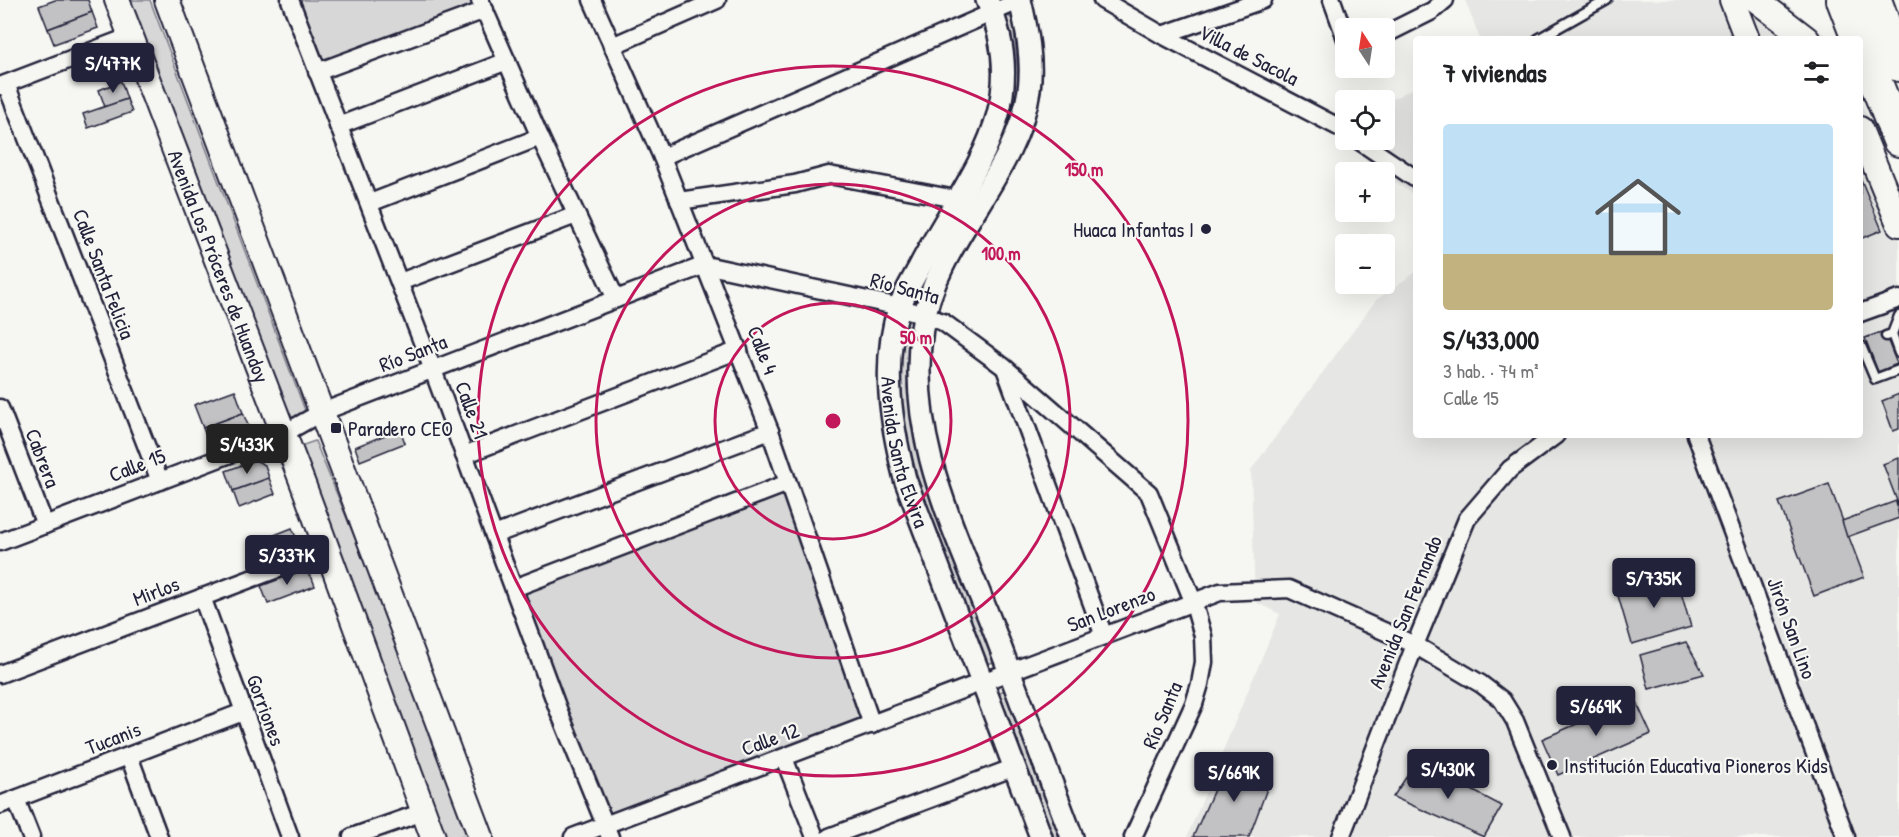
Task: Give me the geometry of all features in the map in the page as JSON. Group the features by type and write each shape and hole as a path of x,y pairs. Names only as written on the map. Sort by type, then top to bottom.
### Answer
{"highway":[{"path":"1843,0 1857,36"},
{"path":"1875,0 1899,65"},
{"path":"1863,51 1899,140"}],"main road":[{"name":"Avenida Los Próceres de Huandoy","path":"117,0 327,550 433,837"},
{"path":"167,0 481,837"},
{"path":"1732,0 1746,36"},
{"path":"1756,0 1803,36"},
{"path":"1863,136 1899,224"}],"street":[{"name":"Calle 21","path":"290,0 370,203 608,831"},
{"name":"Calle 4","path":"592,0 662,157 739,350 770,431 872,725"},
{"path":"612,46 717,0"},
{"path":"662,157 990,6 1021,0"},
{"name":"Avenida Santa Elvira","path":"1021,0 1030,56 1029,90 1022,121 1011,147 954,244 931,293 925,314 919,366 919,400 931,468 1072,837"},
{"name":"Villa de Sacola","path":"1102,0 1162,35 1335,125"},
{"path":"1162,35 1263,0"},
{"path":"1332,0 1338,18"},
{"path":"1395,30 1432,11 1445,0"},
{"path":"317,72 482,5 540,137 616,299"},
{"name":"Avenida Santa Elvira","path":"990,6 1005,56 1003,99 994,134 977,169 956,199 900,307 891,354 890,403 895,440 905,479 1041,837"},
{"path":"3,85 131,36"},
{"path":"338,126 507,61"},
{"name":"Calle Santa Felicia","path":"3,85 160,481"},
{"path":"370,203 540,137"},
{"path":"1373,150 1413,177"},
{"path":"679,201 795,184 829,175 956,199"},
{"path":"400,282 576,215"},
{"name":"Río Santa","path":"322,412 705,265 900,307 944,322 1004,367 1149,493 1193,601 1203,636 1204,662 1200,684 1194,704 1132,837"},
{"path":"1863,312 1899,299"},
{"path":"464,455 739,350"},
{"path":"1004,367 1104,636"},
{"name":"Cabrera","path":"0,408 4,428 45,525"},
{"name":"Calle 15","path":"0,542 283,434 322,412"},
{"path":"494,535 770,431"},
{"name":"Avenida San Fernando","path":"1341,837 1415,645 1467,519 1510,469 1552,438"},
{"name":"Jirón San Lino","path":"1697,438 1846,837"},
{"path":"514,588 788,483"},
{"name":"Mirlos","path":"0,674 327,550"},
{"name":"San Lorenzo","path":"982,683 1220,592 1289,589 1415,645 1481,684 1502,700 1515,721 1562,837"},
{"name":"Gorriones","path":"202,597 290,837"},
{"name":"Calle 12","path":"573,837 608,831 784,758 982,683"},
{"name":"Tucanis","path":"0,805 243,712"},
{"path":"129,756 159,837"},
{"path":"784,758 815,837"},
{"path":"829,837 1015,767"},
{"path":"16,799 31,837"},
{"path":"352,837 423,812"}],"lane":[{"path":"1543,36 1607,0"},
{"path":"1899,316 1889,335 1899,353"},
{"path":"1863,345 1875,380 1899,370"}],"shaded area":[{"path":"122,0 150,0 306,413 286,421"},
{"path":"300,0 476,0 478,4 324,61"},
{"path":"1465,0 1782,0 1825,36 1479,36"},
{"path":"1006,14 1013,20 1019,85 1011,121 998,152 917,301 912,299 989,156 1000,19"},
{"path":"1413,89 1413,194 1395,182 1395,162 1367,162 1366,150 1395,150 1395,98"},
{"path":"1863,106 1899,193 1899,837 1187,837 1280,614 1255,602 1251,470 1376,300 1385,294 1395,294 1395,287 1413,274 1413,438 1863,438"},
{"path":"905,327 913,328 907,387 917,449 996,661 982,666 901,441 898,353"},
{"path":"315,441 357,543 468,837 440,837 292,449"},
{"path":"781,488 866,717 607,819 521,590"},
{"path":"1004,690 1007,692 1062,837 1047,837 995,695"}],"building":[{"path":"55,0 88,0 92,12 48,29 39,6"},
{"path":"92,12 98,28 54,44 48,29"},
{"path":"121,81 127,99 105,107 99,90"},
{"path":"127,99 132,112 88,128 83,114"},
{"path":"1863,184 1882,230 1863,238"},
{"path":"1884,331 1897,364 1878,372 1865,338"},
{"path":"235,390 243,413 203,428 194,405"},
{"path":"1899,394 1899,429 1893,431 1882,401"},
{"path":"243,413 252,435 211,450 203,428"},
{"path":"400,429 405,443 360,461 355,447"},
{"path":"1899,458 1899,506 1883,464"},
{"path":"255,460 265,465 269,478 233,491 226,471"},
{"path":"269,478 275,494 239,508 233,491"},
{"path":"1829,484 1864,577 1814,596 1779,502"},
{"path":"1896,501 1899,518 1847,537 1842,521"},
{"path":"292,528 298,542 295,550 265,561 257,542"},
{"path":"304,570 312,578 315,586 268,604 261,586"},
{"path":"1676,575 1691,627 1632,644 1617,592"},
{"path":"1686,642 1704,674 1649,689 1640,655"},
{"path":"1635,699 1651,734 1558,775 1542,739"},
{"path":"1228,758 1271,778 1249,837 1193,837"},
{"path":"1417,761 1502,806 1484,837 1393,797"}],"place":[{"name":"Huaca Infantas I","path":"1206,229"},
{"name":"Paradero CEO","path":"336,428"},
{"name":"Institución Educativa Pioneros Kids","path":"1552,765"}]}
